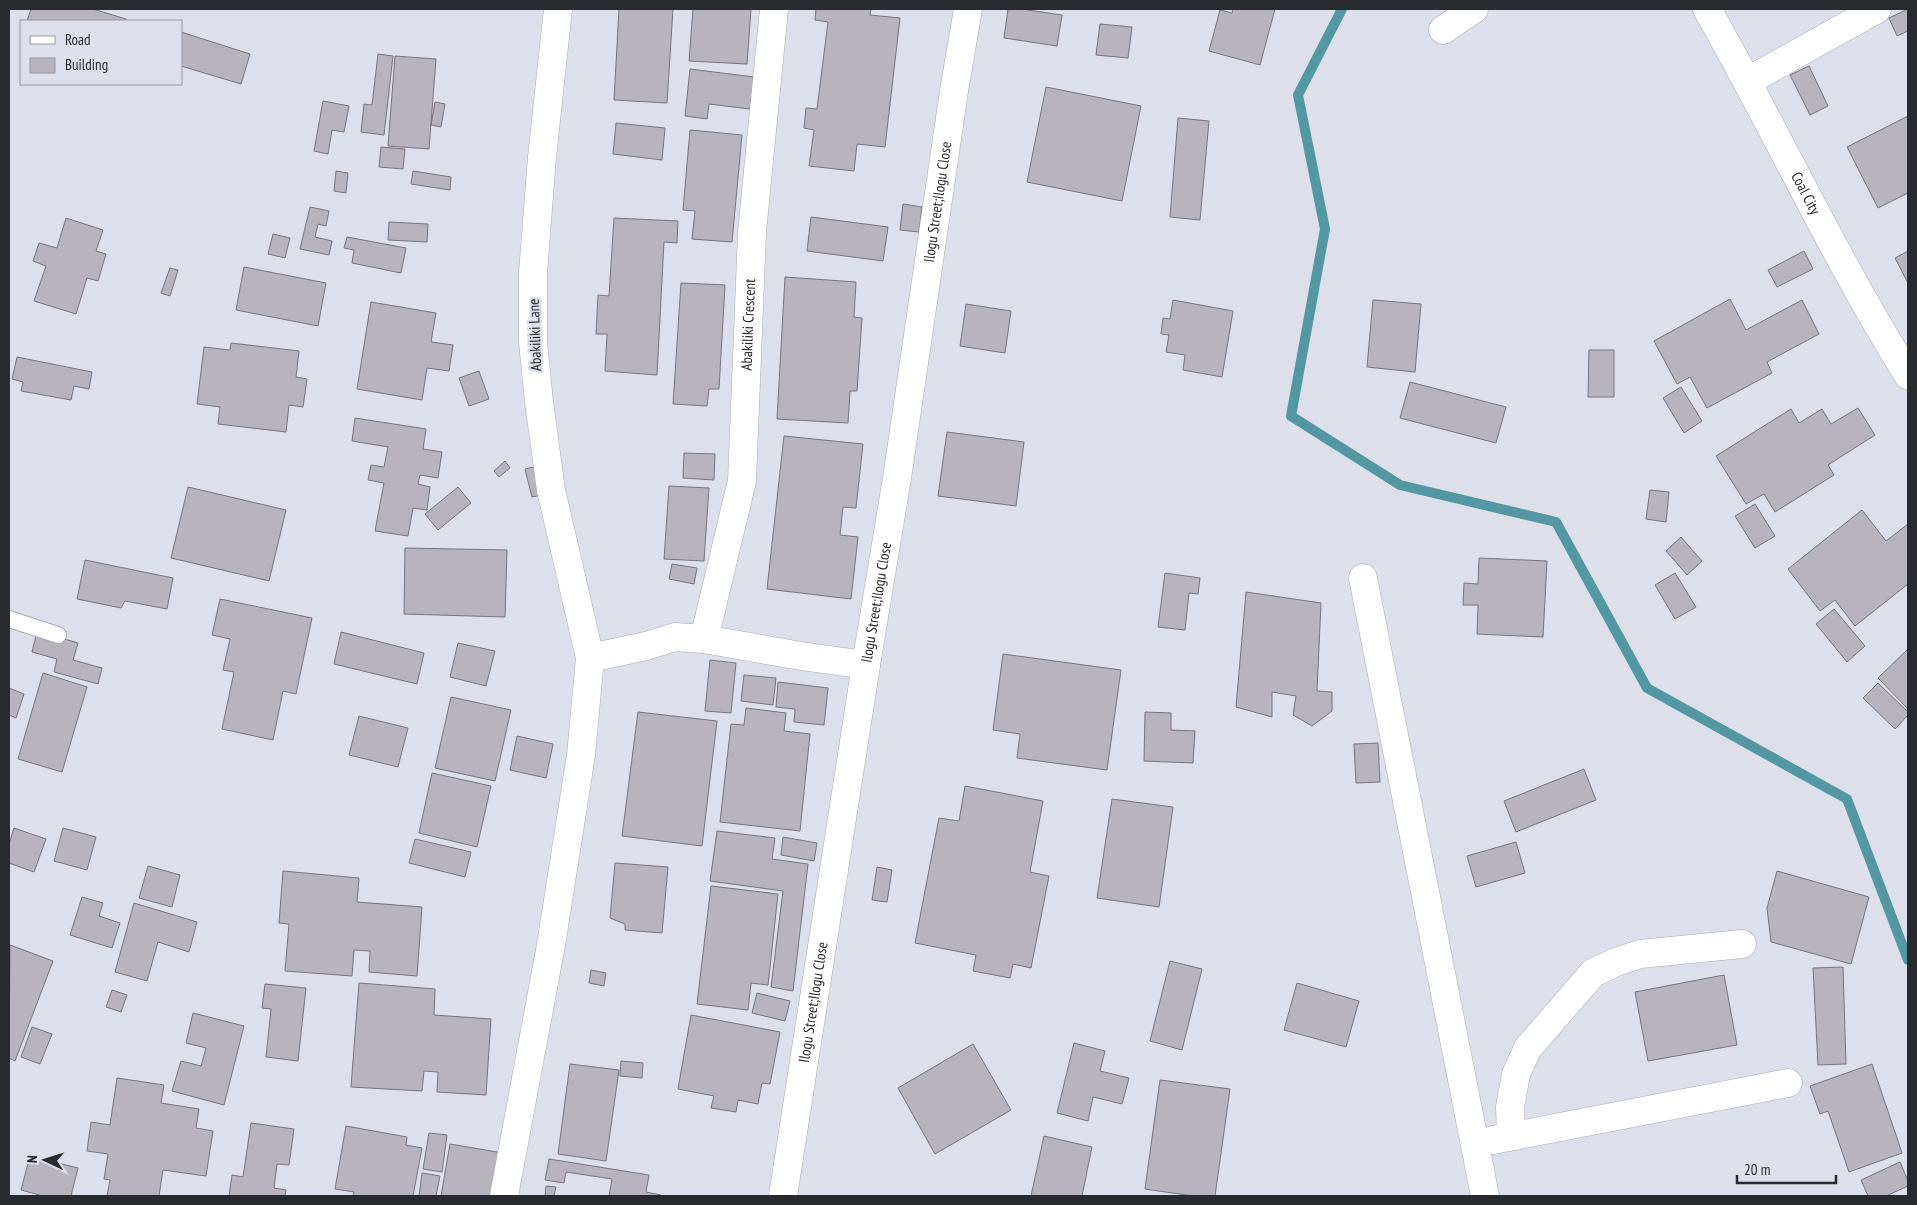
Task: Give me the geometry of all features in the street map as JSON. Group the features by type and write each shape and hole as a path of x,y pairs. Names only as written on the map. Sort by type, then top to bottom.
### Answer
{"street":[{"name":"Abakiliki Lane","path":"504,1196 551,945 581,755 590,658 551,490 533,342 533,273 542,157 558,9"},
{"name":"Abakiliki Crescent","path":"704,639 742,481 752,232 774,9"},
{"name":"Ilogu Street;Ilogu Close","path":"783,1196 897,478 954,91 968,9"},
{"path":"1443,30 1474,9"},
{"name":"Coal City","path":"1707,9 1748,81 1828,238 1908,375"},
{"path":"1748,81 1877,9"},
{"path":"1363,578 1485,1196"},
{"path":"590,658 646,646 675,637 704,639 866,665"},
{"path":"1511,1136 1510,1107 1516,1074 1528,1048 1593,973 1616,962 1640,954 1742,944"},
{"path":"1475,1144 1788,1083"}],"lane":[{"path":"9,619 58,634"}],"building":[{"path":"31,9 93,9 126,19 126,20 27,20"},
{"path":"619,9 673,9 667,103 614,100"},
{"path":"693,9 751,9 747,64 689,61"},
{"path":"816,9 871,9 870,15 900,18 885,147 857,144 854,171 809,166 814,130 804,128 806,108 817,109 828,22 815,20"},
{"path":"1008,9 1062,15 1057,46 1004,38"},
{"path":"1233,9 1275,9 1260,65 1209,51 1220,10 1232,13"},
{"path":"1908,9 1908,31 1897,36 1889,18"},
{"path":"1100,24 1132,27 1128,58 1096,55"},
{"path":"182,32 250,54 241,84 182,66"},
{"path":"378,54 393,56 384,135 361,132 364,104 372,105"},
{"path":"395,56 436,59 429,149 388,146"},
{"path":"1809,66 1828,106 1810,115 1790,75"},
{"path":"690,69 754,77 750,109 709,104 707,119 685,116"},
{"path":"1046,87 1141,106 1122,201 1027,182"},
{"path":"323,101 349,106 344,132 332,130 328,154 314,151"},
{"path":"435,102 445,104 441,127 431,125"},
{"path":"1908,116 1908,193 1878,208 1847,147"},
{"path":"1178,118 1209,121 1200,220 1170,217"},
{"path":"616,123 665,128 662,160 613,154"},
{"path":"690,130 742,135 732,242 692,239 695,211 683,210"},
{"path":"381,147 405,149 403,169 379,167"},
{"path":"336,171 348,173 346,193 334,191"},
{"path":"413,171 451,177 450,190 411,184"},
{"path":"903,204 922,207 919,232 900,230"},
{"path":"310,207 329,211 326,226 318,224 315,237 332,241 329,255 300,249"},
{"path":"811,217 888,227 883,261 807,251"},
{"path":"66,218 103,230 96,251 106,254 98,281 87,278 76,314 34,301 46,266 33,261 39,243 57,248"},
{"path":"614,218 678,221 677,243 664,242 657,375 605,371 607,334 596,334 598,295 609,296"},
{"path":"389,222 428,224 427,242 388,240"},
{"path":"273,234 290,238 285,258 268,254"},
{"path":"347,237 406,248 401,273 352,263 354,250 344,248"},
{"path":"1804,251 1813,269 1777,287 1768,270"},
{"path":"1908,251 1908,283 1895,258"},
{"path":"244,267 326,283 318,326 236,310"},
{"path":"170,268 178,270 170,296 161,293"},
{"path":"785,277 856,282 854,317 862,318 857,391 850,391 848,423 777,419"},
{"path":"681,283 725,285 719,389 709,389 707,406 673,404"},
{"path":"1730,299 1746,330 1802,300 1819,334 1767,362 1772,373 1707,408 1690,377 1677,384 1654,341"},
{"path":"1173,300 1233,311 1222,377 1183,370 1185,355 1166,352 1169,335 1161,334 1163,318 1170,319"},
{"path":"1373,300 1421,304 1415,372 1367,367"},
{"path":"371,302 436,313 431,342 453,345 449,371 427,368 422,400 357,389"},
{"path":"966,304 1011,311 1005,353 960,346"},
{"path":"231,343 299,351 296,377 307,379 303,407 289,405 286,432 218,424 220,407 197,404 204,347 230,350"},
{"path":"1589,350 1614,350 1614,397 1588,397"},
{"path":"17,357 92,372 89,389 74,386 71,400 21,391 23,382 12,379"},
{"path":"479,371 489,399 469,406 459,378"},
{"path":"1410,382 1506,407 1496,443 1400,418"},
{"path":"1681,387 1702,421 1684,433 1663,398"},
{"path":"1858,408 1875,435 1828,465 1834,475 1775,512 1764,494 1746,504 1716,456 1791,409 1799,423 1822,409 1831,424"},
{"path":"355,418 426,429 423,449 442,452 438,478 420,475 418,484 430,487 427,510 413,508 408,536 375,531 384,483 368,480 371,465 384,467 388,447 352,441"},
{"path":"947,432 1024,442 1016,506 938,496"},
{"path":"784,436 863,444 856,508 843,507 840,535 858,537 851,599 767,589"},
{"path":"684,453 715,454 714,480 683,478"},
{"path":"505,461 510,468 499,477 494,471"},
{"path":"542,465 547,494 532,497 525,469"},
{"path":"669,486 709,488 704,561 664,559"},
{"path":"188,487 286,510 269,581 171,558"},
{"path":"458,487 471,503 438,530 425,514"},
{"path":"1650,490 1669,492 1666,522 1646,519"},
{"path":"1755,504 1775,536 1755,548 1735,516"},
{"path":"1862,510 1886,541 1908,524 1908,584 1855,626 1835,600 1820,611 1788,569"},
{"path":"1681,537 1702,561 1687,575 1666,551"},
{"path":"405,548 507,550 505,617 404,614"},
{"path":"1479,558 1547,561 1543,637 1477,634 1478,605 1463,605 1464,583 1478,584"},
{"path":"85,560 173,578 167,609 125,601 121,608 77,599"},
{"path":"672,564 697,568 694,584 669,579"},
{"path":"1165,573 1200,578 1198,594 1189,593 1185,630 1158,627"},
{"path":"1675,573 1696,607 1675,619 1655,585"},
{"path":"1246,592 1321,603 1317,691 1332,692 1332,711 1312,726 1293,715 1296,696 1272,692 1272,717 1236,707"},
{"path":"220,599 312,618 296,694 283,691 273,740 222,729 234,672 223,670 230,639 212,635"},
{"path":"1834,609 1865,646 1847,662 1816,624"},
{"path":"37,631 78,643 73,660 102,668 98,684 54,672 57,659 32,652"},
{"path":"341,632 424,653 417,684 334,664"},
{"path":"458,643 495,651 486,686 450,677"},
{"path":"1908,649 1908,709 1878,678"},
{"path":"1003,654 1121,670 1107,770 1017,758 1020,734 993,730"},
{"path":"710,660 736,663 731,713 705,711"},
{"path":"43,673 87,687 62,772 18,759"},
{"path":"744,675 776,678 773,705 741,701"},
{"path":"778,682 828,688 824,725 794,722 795,709 776,707"},
{"path":"1878,683 1908,712 1908,715 1895,729 1863,698"},
{"path":"9,688 24,694 16,718 9,715"},
{"path":"451,697 511,710 495,781 435,768"},
{"path":"746,708 786,713 784,731 810,734 800,831 720,822 731,724 744,725"},
{"path":"638,712 717,721 702,846 622,836"},
{"path":"1145,712 1171,713 1171,730 1195,731 1193,763 1144,761"},
{"path":"359,716 408,728 398,767 349,755"},
{"path":"517,736 553,744 546,778 510,770"},
{"path":"1378,743 1380,782 1356,783 1354,744"},
{"path":"1584,769 1596,800 1516,832 1504,801"},
{"path":"432,773 491,786 477,847 419,833"},
{"path":"965,786 1043,801 1030,872 1049,876 1031,968 1013,964 1010,978 973,971 976,955 915,943 939,818 959,821"},
{"path":"1112,799 1173,807 1159,907 1097,898"},
{"path":"14,828 46,839 34,872 9,863 9,844"},
{"path":"63,828 96,837 87,870 54,861"},
{"path":"717,831 775,838 772,859 808,864 793,991 771,987 783,891 710,881"},
{"path":"783,837 817,843 814,861 781,855"},
{"path":"415,839 471,852 465,877 409,863"},
{"path":"1516,842 1525,873 1476,887 1467,856"},
{"path":"615,863 668,867 662,933 625,930 625,924 610,918"},
{"path":"148,866 180,875 172,907 139,898"},
{"path":"877,867 892,870 887,902 872,900"},
{"path":"283,871 359,878 357,902 422,907 417,976 369,972 370,951 354,950 352,976 285,971 289,924 279,923"},
{"path":"1777,871 1869,897 1851,964 1771,942 1767,908"},
{"path":"711,886 778,894 768,985 751,983 748,1010 697,1004"},
{"path":"82,897 103,903 99,916 120,923 112,948 70,935"},
{"path":"134,903 197,922 189,952 158,942 147,981 115,972"},
{"path":"10,945 53,961 15,1061 9,1058"},
{"path":"1170,961 1202,969 1182,1050 1150,1041"},
{"path":"1843,967 1846,1064 1818,1065 1813,968"},
{"path":"591,970 606,973 604,986 589,983"},
{"path":"1724,975 1737,1045 1648,1061 1635,992"},
{"path":"359,983 435,989 434,1015 491,1019 486,1095 437,1092 438,1072 424,1071 422,1091 351,1087"},
{"path":"1297,983 1359,1001 1346,1047 1284,1030"},
{"path":"265,984 306,988 298,1061 266,1057 271,1009 262,1008"},
{"path":"112,990 127,995 121,1012 106,1007"},
{"path":"757,993 790,1001 785,1021 752,1013"},
{"path":"193,1013 244,1026 224,1105 172,1091 181,1061 201,1066 206,1048 186,1043"},
{"path":"691,1015 780,1032 770,1084 762,1083 758,1104 738,1100 736,1112 711,1108 714,1096 678,1089"},
{"path":"32,1027 52,1034 40,1064 21,1057"},
{"path":"1074,1043 1105,1051 1100,1071 1129,1078 1122,1104 1093,1097 1088,1121 1057,1113"},
{"path":"973,1044 1011,1110 935,1154 898,1088"},
{"path":"621,1061 643,1063 642,1078 620,1076"},
{"path":"570,1064 619,1070 606,1161 558,1154"},
{"path":"1872,1064 1902,1153 1849,1172 1828,1111 1820,1114 1810,1086"},
{"path":"117,1078 164,1085 161,1103 199,1109 196,1128 213,1131 206,1176 163,1170 159,1196 107,1196 110,1180 104,1179 108,1154 87,1151 91,1122 110,1125"},
{"path":"1160,1080 1230,1089 1215,1196 1193,1196 1145,1189"},
{"path":"251,1123 294,1129 289,1165 277,1164 274,1188 286,1190 285,1196 229,1196 232,1175 243,1177"},
{"path":"346,1126 407,1137 406,1145 422,1148 413,1196 353,1196 354,1192 335,1189"},
{"path":"429,1133 447,1135 442,1172 423,1169"},
{"path":"1044,1136 1092,1147 1082,1196 1031,1196"},
{"path":"450,1144 503,1153 496,1196 441,1196"},
{"path":"30,1156 78,1168 71,1196 43,1196 21,1190"},
{"path":"549,1159 649,1175 646,1192 661,1196 609,1196 612,1179 566,1172 564,1183 545,1180"},
{"path":"1900,1162 1908,1181 1908,1186 1886,1196 1868,1196 1861,1180"},
{"path":"422,1173 440,1176 436,1196 419,1196"},
{"path":"546,1186 556,1187 554,1196 545,1196"}],"waterway":[{"path":"1342,9 1298,95 1325,229 1291,416 1400,485 1556,522 1647,688 1847,799 1908,960"}]}
